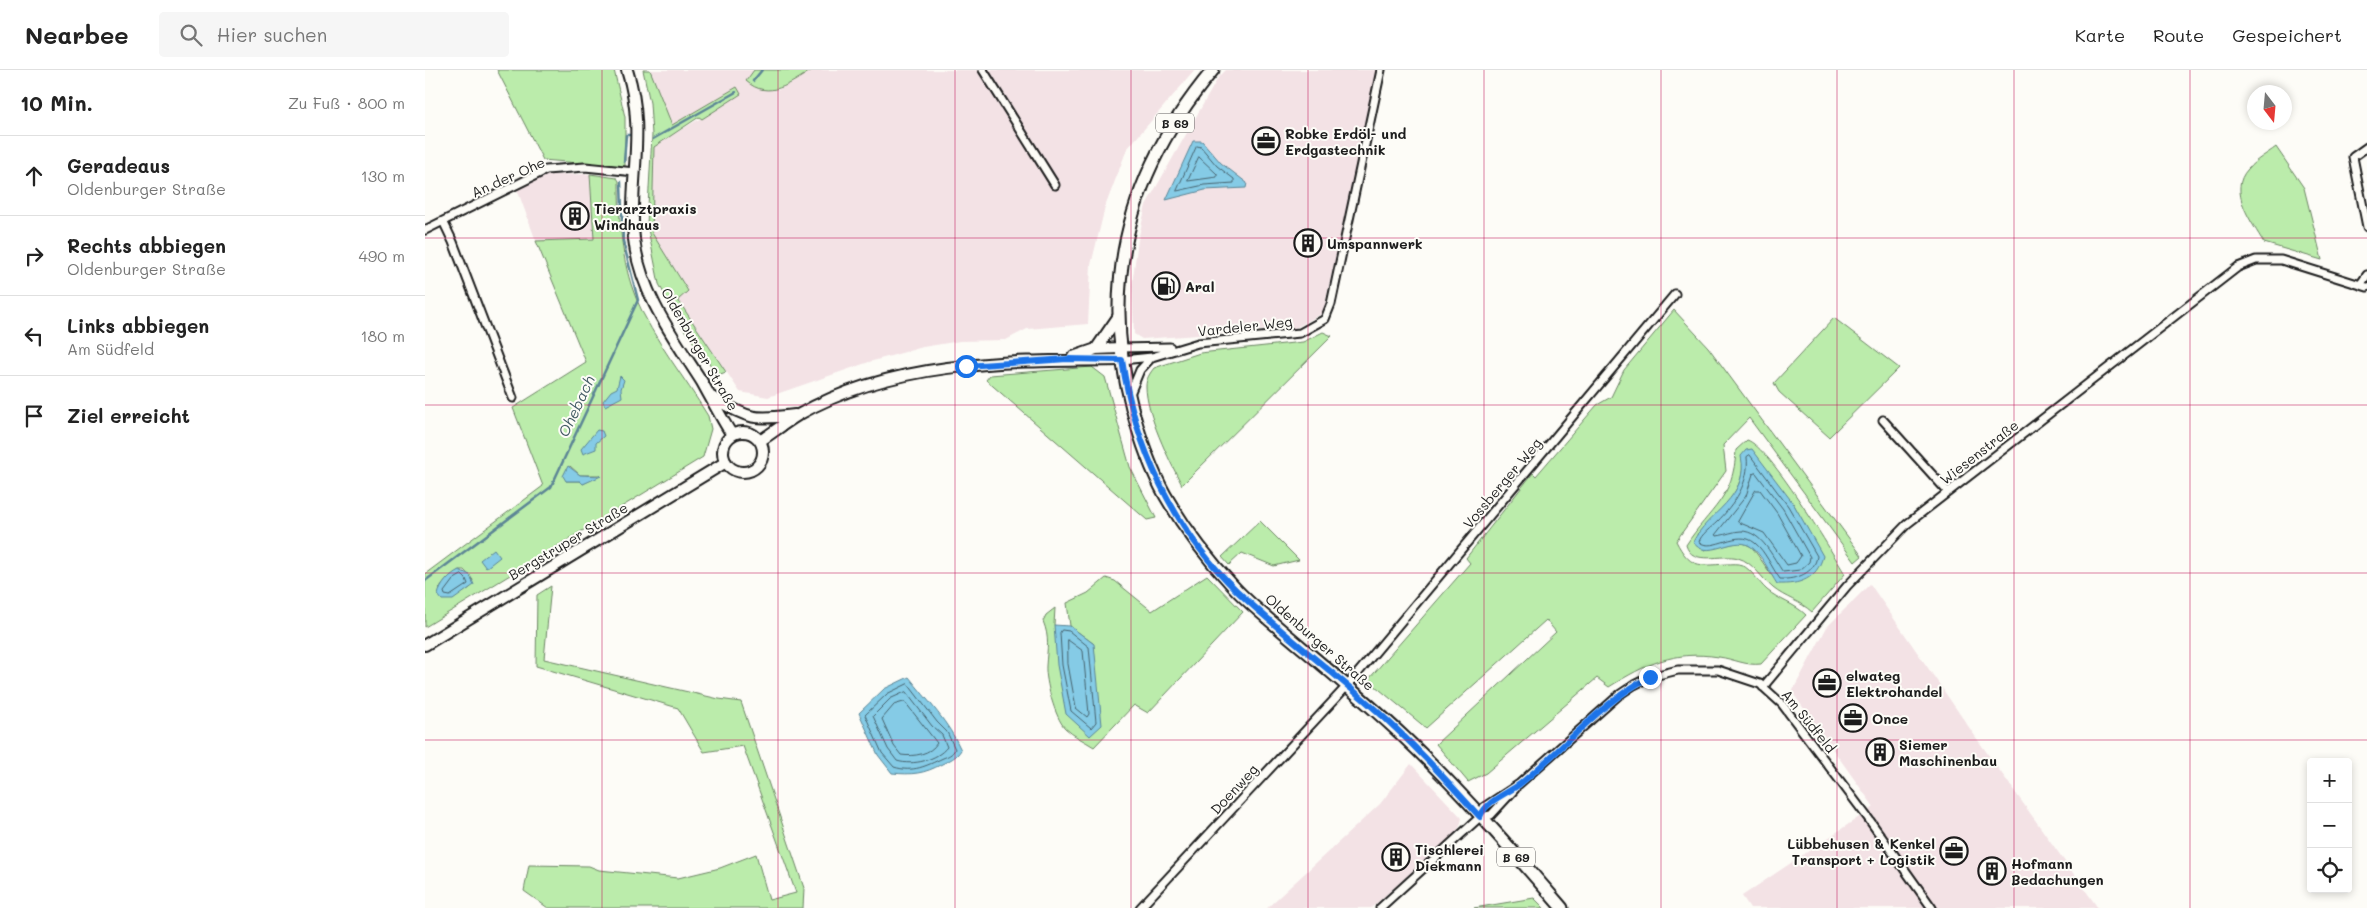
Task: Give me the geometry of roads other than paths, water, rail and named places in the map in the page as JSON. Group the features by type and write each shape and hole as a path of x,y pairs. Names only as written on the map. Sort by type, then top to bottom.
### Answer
{"main road":[{"name":"Oldenburger Straße","path":"627,70 637,110 638,129 633,215 634,240 640,266 659,314 732,435"},
{"name":"B 69","path":"1121,348 1118,317 1119,281 1123,256 1143,187 1169,134 1213,70"},
{"path":"1095,349 1118,317"},
{"name":"Oldenburger Straße","path":"1121,348 1129,396 1151,467 1164,493 1195,541 1236,589 1405,738 1562,908"},
{"path":"1067,359 1095,349 1121,348"},
{"path":"760,441 799,415 843,395 909,375 941,368 1067,359 1122,360"},
{"path":"710,396 749,418 763,419 799,415"},
{"path":"738,432 750,433 760,441 762,447 761,459 753,469 741,472 730,467 725,462 723,457 724,444 732,435 738,432"},
{"name":"Bergstruper Straße","path":"425,645 725,462"}],"street":[{"path":"983,70 1055,185"},
{"name":"Vardeler Weg","path":"1121,348 1179,347 1300,333 1325,319 1331,304 1381,70"},
{"path":"2367,147 2353,157 2367,227"},
{"name":"An der Ohe","path":"425,230 546,170 585,167 635,172"},
{"path":"443,221 453,242 513,398"},
{"name":"Wiesenstraße","path":"1763,687 1869,562 1907,524 2238,267 2256,260 2281,260 2364,286"},
{"path":"2364,286 2367,276"},
{"name":"Vossberger Weg","path":"1347,686 1675,294"},
{"name":"Vardeler Weg","path":"1122,360 1152,356 1179,347"},
{"path":"1129,396 1140,370 1152,356"},
{"path":"1883,420 1948,492"},
{"name":"Am Südfeld","path":"1380,908 1480,817 1484,807 1519,784 1619,695 1650,677 1678,670 1706,668 1738,676 1763,687 1799,725 1932,908"},
{"name":"Doenweg","path":"1140,908 1347,686"}],"water":[{"path":"1193,141 1202,141 1221,163 1247,183 1246,188 1205,190 1166,200"},
{"path":"620,376 624,380 621,389 622,397 605,406 603,401 611,391 617,388"},
{"path":"597,430 602,431 604,436 596,443 596,449 583,454 581,449"},
{"path":"1752,449 1793,503 1823,556 1817,570 1800,582 1777,584 1762,558 1754,549 1743,543 1705,550 1693,542 1699,531 1726,504 1733,494 1739,483 1742,471 1741,456 1746,450"},
{"path":"568,466 580,475 601,476 583,484 580,481 566,481 563,476"},
{"path":"494,549 500,557 486,568 480,560"},
{"path":"459,570 470,575 474,585 453,600 442,600 438,595 441,587 449,577"},
{"path":"1054,625 1070,626 1094,644 1102,725 1090,736 1066,714 1057,665"},
{"path":"909,677 944,721 961,750 953,758 924,772 912,774 892,773 878,755 859,713 884,689"}],"waterway":[{"path":"753,81 762,70"},
{"name":"Ohebach","path":"653,139 736,92"},
{"name":"Ohebach","path":"624,162 626,135 629,135"},
{"name":"Ohebach","path":"425,581 551,487 638,300 623,241 621,182"}],"place":[{"name":"Robke Erdöl- und Erdgastechnik","path":"1266,141"},
{"name":"Tierarztpraxis Windhaus","path":"575,216"},
{"name":"Umspannwerk","path":"1308,243"},
{"name":"Aral","path":"1166,286"},
{"name":"elwateg Elektrohandel","path":"1827,683"},
{"name":"Once","path":"1853,718"},
{"name":"Siemer Maschinenbau","path":"1880,752"},
{"name":"Lübbehusen & Kenkel Transport + Logistik","path":"1954,851"},
{"name":"Tischlerei Diekmann","path":"1396,857"},
{"name":"Hofmann Bedachungen","path":"1992,871"}]}
